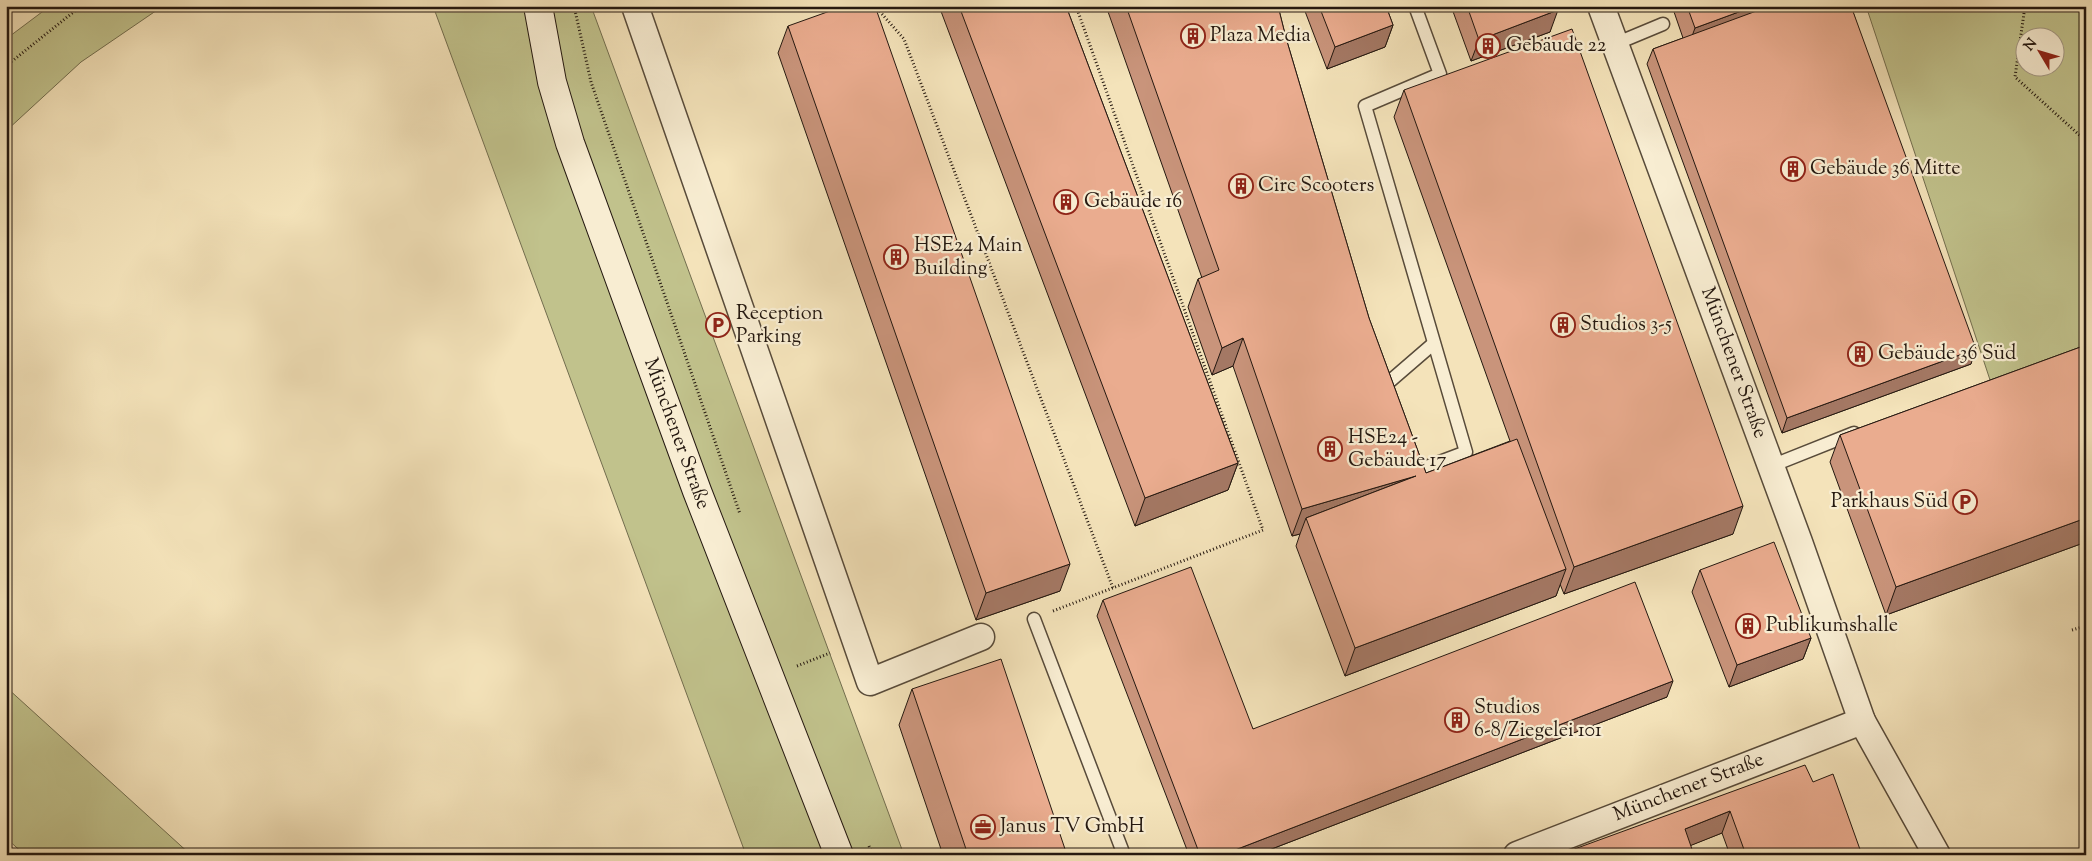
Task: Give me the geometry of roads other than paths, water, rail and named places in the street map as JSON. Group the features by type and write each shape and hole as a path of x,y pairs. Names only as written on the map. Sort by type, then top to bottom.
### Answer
{"main road":[{"name":"Münchener Straße","path":"538,6 552,82 570,144 697,491 839,855"}],"street":[{"path":"635,6 870,682 981,637"},
{"name":"Münchener Straße","path":"1600,6 1771,466 1862,721 1937,855"},
{"name":"Münchener Straße","path":"1516,855 1862,721"}],"lane":[{"path":"1406,453 1413,472 1466,452 1365,106 1440,74 1415,6"},
{"path":"1615,44 1663,24"},
{"path":"1388,407 1382,388 1433,344"},
{"path":"1771,466 1870,426"},
{"path":"1034,619 1124,855"}],"place":[{"name":"Plaza Media","path":"1193,36"},
{"name":"Gebäude 22","path":"1488,46"},
{"name":"Gebäude 36 Mitte","path":"1793,169"},
{"name":"Circ Scooters","path":"1241,186"},
{"name":"Gebäude 16","path":"1066,202"},
{"name":"HSE24 Main Building","path":"896,257"},
{"name":"Reception Parking","path":"718,325"},
{"name":"Studios 3-5","path":"1563,325"},
{"name":"Gebäude 36 Süd","path":"1860,354"},
{"name":"HSE24 - Gebäude 17","path":"1330,449"},
{"name":"Parkhaus Süd","path":"1965,502"},
{"name":"Publikumshalle","path":"1748,626"},
{"name":"Studios 6-8/Ziegelei 101","path":"1457,720"},
{"name":"Janus TV GmbH","path":"983,827"}]}
